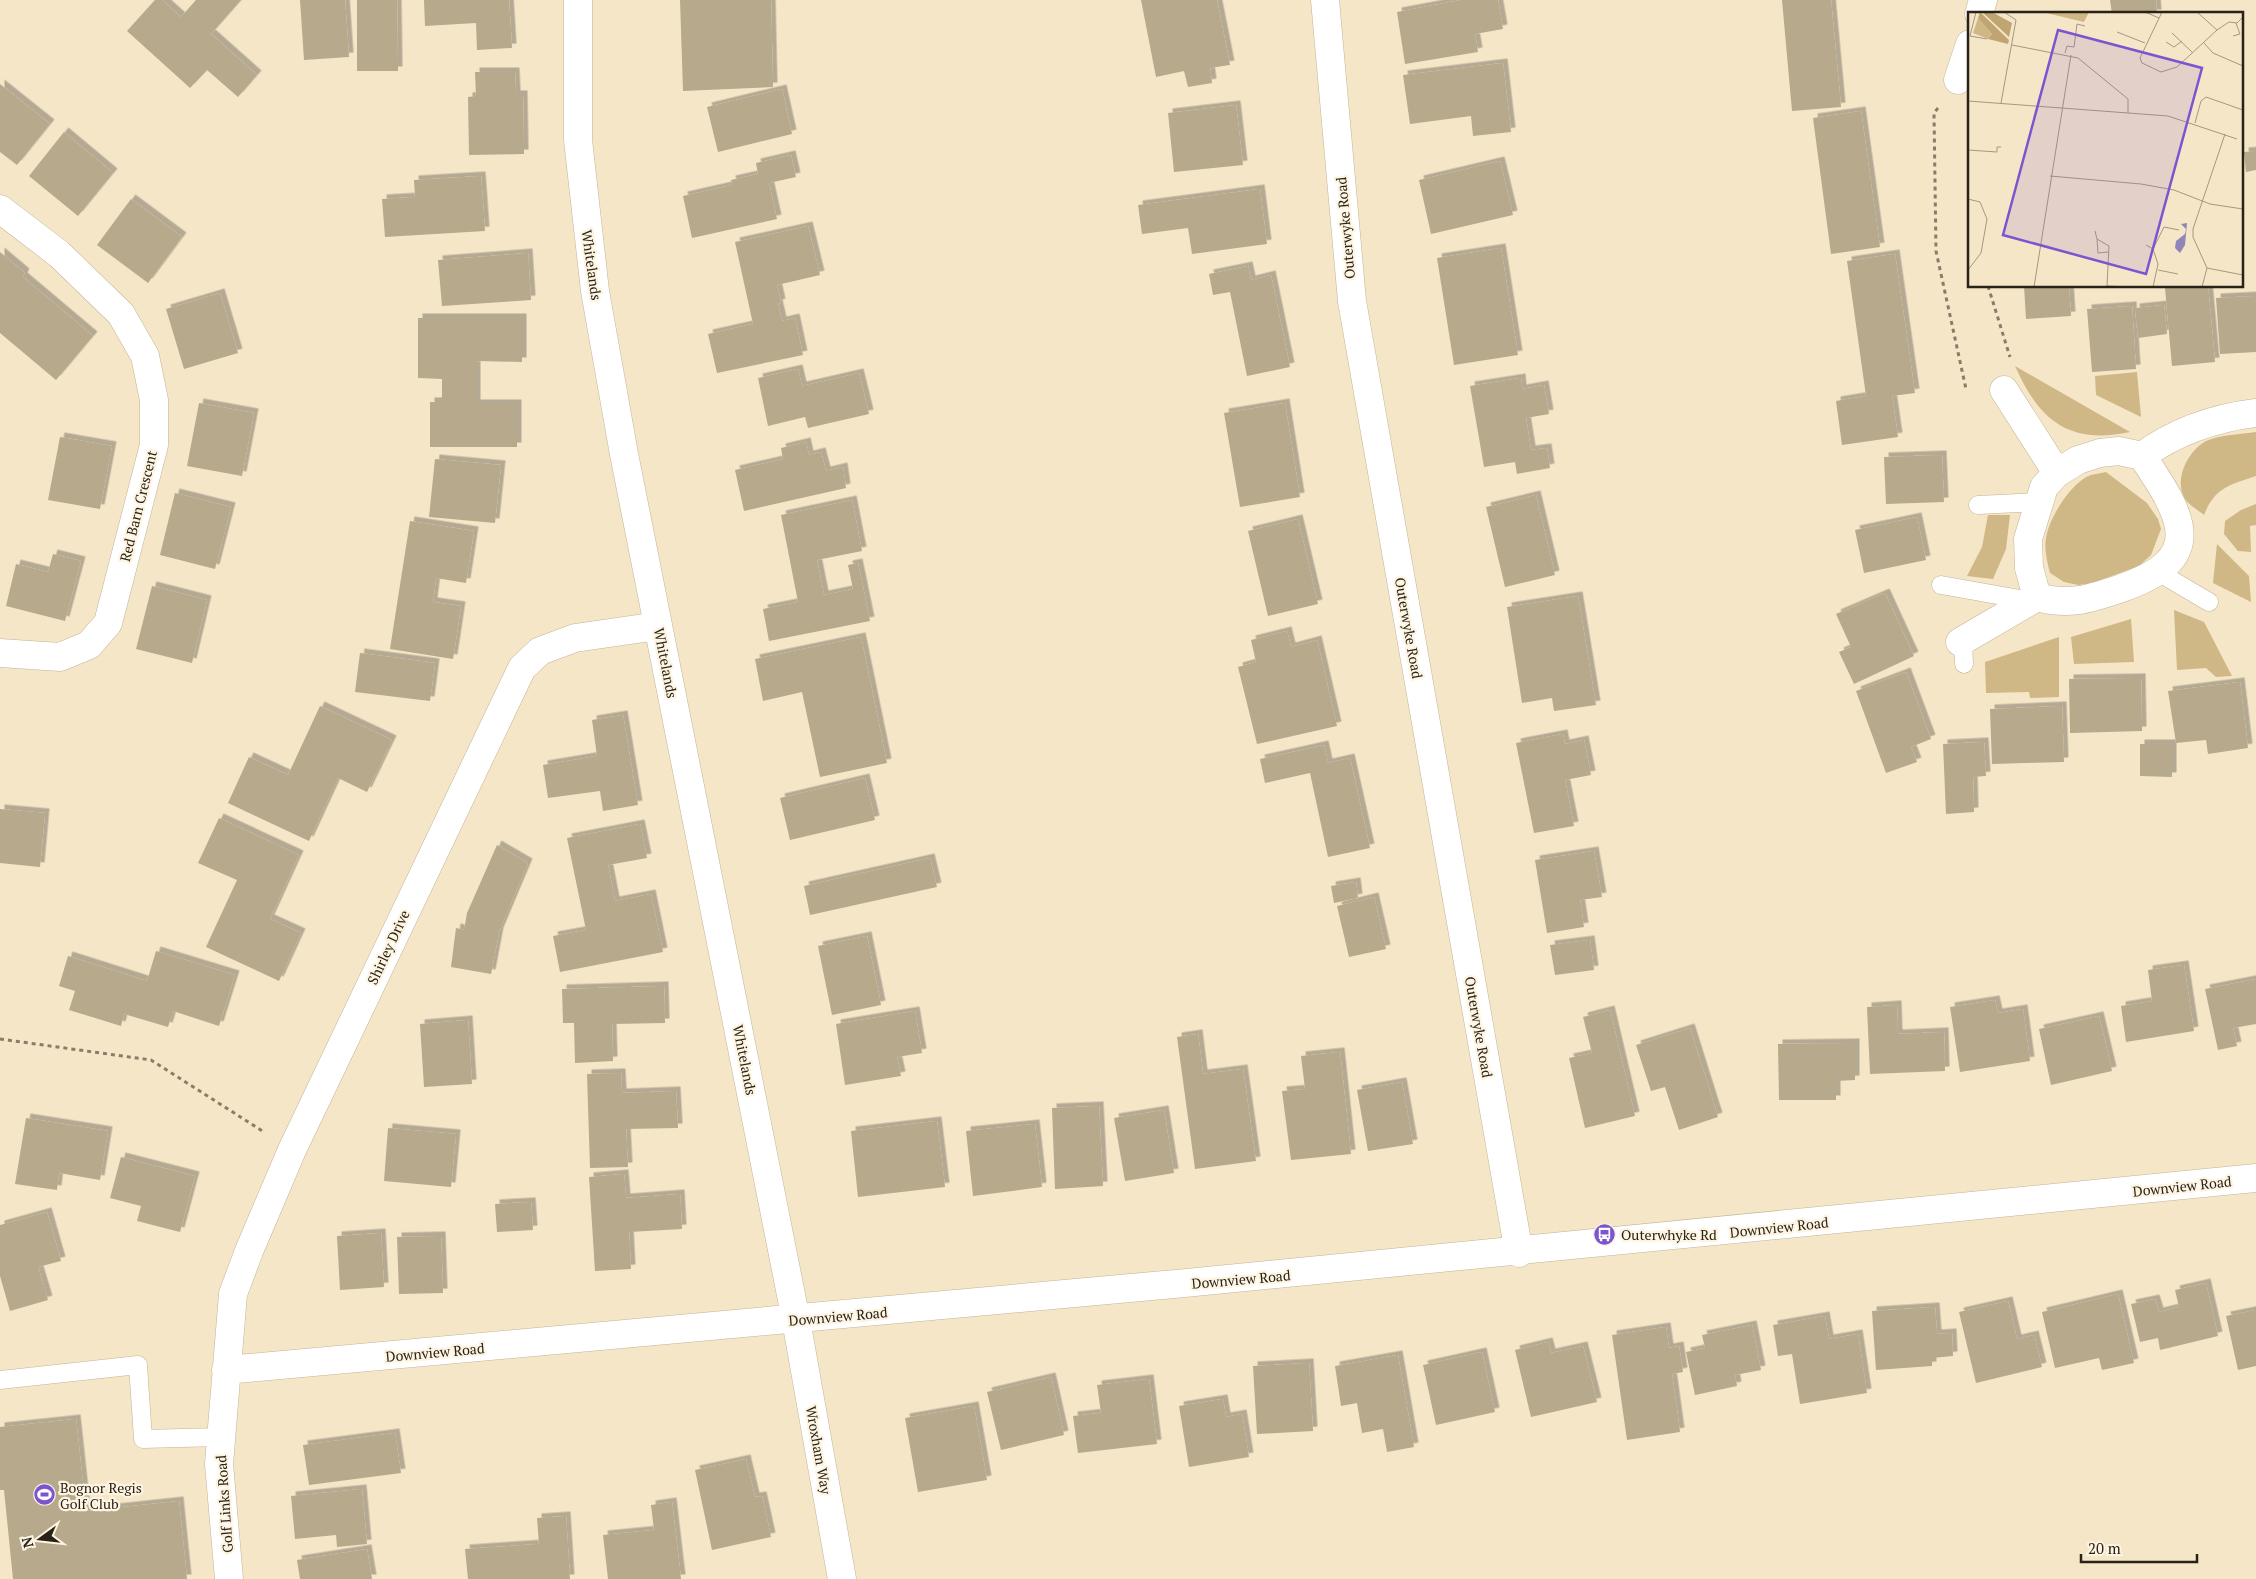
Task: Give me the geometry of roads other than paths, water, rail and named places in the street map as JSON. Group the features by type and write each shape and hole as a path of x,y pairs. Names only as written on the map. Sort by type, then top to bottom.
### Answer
{"street":[{"name":"Whitelands","path":"578,0 578,140 594,282 624,454 796,1320"},
{"name":"Outerwyke Road","path":"1325,0 1352,301 1519,1253"},
{"path":"1980,12 1984,0"},
{"path":"1958,80 1968,50"},
{"name":"Red Barn Crescent","path":"0,209 59,254 121,314 145,356 154,400 154,445 108,623 89,645 60,658 0,653"},
{"path":"2004,390 2057,473"},
{"path":"2142,456 2164,440 2197,428 2256,413"},
{"path":"1963,648 2034,599 2056,602 2092,598 2147,580 2176,554 2178,536 2177,515 2167,494 2142,456 2119,451 2100,453 2078,460 2057,473 2044,487 2028,539 2029,568 2034,599"},
{"name":"Shirley Drive","path":"226,1370 233,1294 249,1251 292,1150 522,668 540,651 575,638 658,626"},
{"name":"Downview Road","path":"226,1370 796,1320 1519,1253 2256,1178"},
{"name":"Wroxham Way","path":"796,1320 842,1579"},
{"name":"Golf Links Road","path":"226,1370 219,1464 230,1579"}],"lane":[{"path":"1978,505 2038,502"},
{"path":"2158,572 2209,602"},
{"path":"1941,585 2034,599"},
{"path":"0,1380 138,1365 144,1439 221,1437"}],"place":[{"name":"Outerwhyke Rd","path":"1605,1234"},
{"name":"Bognor Regis Golf Club","path":"44,1495"}]}
